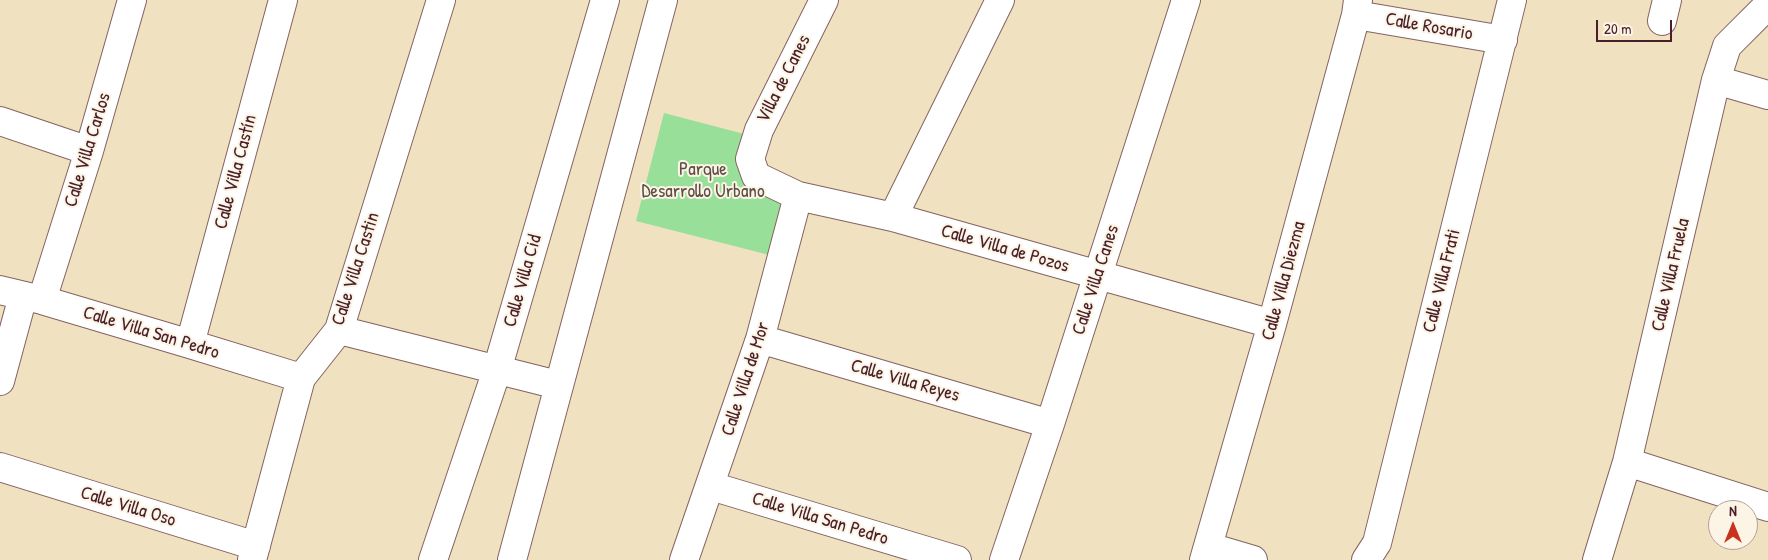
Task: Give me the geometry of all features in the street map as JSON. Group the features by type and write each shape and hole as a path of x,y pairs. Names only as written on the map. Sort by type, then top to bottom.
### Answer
{"street":[{"name":"Calle Villa Carlos","path":"0,381 22,296 88,151 132,0"},
{"name":"Calle Villa Castín","path":"190,344 283,0"},
{"name":"Calle Villa Castin","path":"254,553 300,378 339,330 441,0"},
{"name":"Calle Villa Cid","path":"433,560 497,370 605,0"},
{"path":"512,560 664,0"},
{"name":"Villa de Canes","path":"750,159 759,130 824,0"},
{"path":"893,218 1000,0"},
{"name":"Calle Villa Canes","path":"1004,560 1050,424 1186,0"},
{"name":"Calle Villa Frati","path":"1366,560 1377,543 1512,0"},
{"name":"Calle Villa Fruela","path":"1597,560 1626,462 1716,80 1727,46 1768,5"},
{"name":"Calle Rosario","path":"1357,7 1503,40"},
{"name":"Calle Villa Diezma","path":"1206,553 1272,324 1357,7"},
{"path":"1716,80 1768,95"},
{"path":"0,121 88,151"},
{"name":"Calle Villa de Pozos","path":"750,159 756,176 798,196 893,218 1272,324"},
{"name":"Calle Villa de Mor","path":"684,560 760,339 798,196"},
{"name":"Calle Villa San Pedro","path":"22,296 300,378"},
{"path":"339,330 558,385"},
{"name":"Calle Villa Reyes","path":"760,339 1050,424"},
{"path":"1626,462 1768,506"},
{"name":"Calle Villa Oso","path":"0,467 254,553"},
{"name":"Calle Villa San Pedro","path":"711,486 957,560"},
{"path":"1206,553 1253,560"}],"green space":[{"name":"Parque Desarrollo Urbano","path":"664,113 767,140 755,167 813,186 789,260 636,221"}]}
